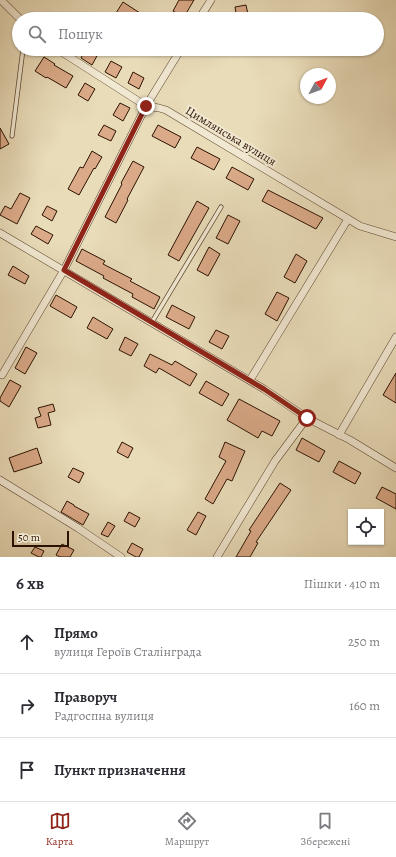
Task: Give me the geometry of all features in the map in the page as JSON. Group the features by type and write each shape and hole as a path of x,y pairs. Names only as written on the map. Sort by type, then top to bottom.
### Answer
{"street":[{"path":"1,0 13,12"},
{"path":"203,12 211,0"},
{"name":"Цимлянська вулиця","path":"68,56 146,106 166,110 360,226 396,237"},
{"path":"1,377 64,270 146,106 177,56"},
{"path":"250,380 348,219"},
{"path":"0,233 250,380 307,418 339,434 396,468"},
{"path":"339,434 396,337"},
{"path":"217,557 275,461 307,418"},
{"path":"0,480 78,528 121,557"}],"lane":[{"path":"12,136 22,56"},
{"path":"152,322 221,207"}],"building":[{"path":"179,0 194,0 187,12 173,11"},
{"path":"123,2 138,12 117,12"},
{"path":"246,5 248,12 236,12 235,7"},
{"path":"82,56 97,56 92,65 81,58"},
{"path":"44,57 55,64 54,65 73,76 66,88 35,71"},
{"path":"111,61 122,67 116,78 105,72"},
{"path":"133,72 144,78 139,89 128,83"},
{"path":"85,83 95,89 88,101 78,95"},
{"path":"120,103 130,108 123,121 113,115"},
{"path":"104,125 116,131 111,141 98,135"},
{"path":"158,125 181,137 175,148 152,136"},
{"path":"0,128 9,144 0,149"},
{"path":"197,147 220,159 214,170 191,158"},
{"path":"92,151 102,157 79,195 68,189 80,167 83,168"},
{"path":"133,161 144,167 116,223 105,217"},
{"path":"232,167 254,179 248,190 226,178"},
{"path":"268,190 323,218 316,229 262,201"},
{"path":"20,193 30,198 17,224 0,215 5,206 11,209"},
{"path":"197,201 209,208 179,261 168,255"},
{"path":"47,206 57,211 52,221 42,215"},
{"path":"228,215 240,221 228,244 216,238"},
{"path":"36,226 53,235 48,244 31,234"},
{"path":"209,247 220,254 208,276 197,270"},
{"path":"82,249 105,261 103,264 132,279 130,281 160,297 154,309 132,297 133,294 103,278 104,276 76,261"},
{"path":"296,254 307,261 295,283 284,277"},
{"path":"13,266 29,276 25,284 8,275"},
{"path":"277,292 289,298 277,321 265,314"},
{"path":"56,295 77,307 71,318 50,306"},
{"path":"172,305 195,317 189,329 166,317"},
{"path":"93,317 113,329 107,339 87,328"},
{"path":"216,330 229,336 222,349 209,342"},
{"path":"125,337 138,344 131,356 119,350"},
{"path":"26,347 37,353 25,374 15,368"},
{"path":"150,354 172,365 175,361 197,374 190,386 159,368 156,373 144,366"},
{"path":"396,373 396,403 383,395"},
{"path":"10,380 21,386 9,407 0,401 0,398"},
{"path":"206,381 229,394 222,406 199,393"},
{"path":"239,399 280,421 272,436 262,431 258,438 227,420"},
{"path":"53,404 55,411 48,413 51,425 38,428 35,418 41,416 38,408"},
{"path":"302,438 325,451 319,462 296,450"},
{"path":"122,442 133,448 128,458 117,452"},
{"path":"225,442 245,451 232,481 227,479 213,504 205,499 226,461 219,457"},
{"path":"37,448 42,463 14,472 9,458"},
{"path":"339,461 361,473 355,484 333,472"},
{"path":"73,468 84,473 79,483 68,477"},
{"path":"280,483 291,490 256,542 258,543 250,557 236,557 251,531 249,530"},
{"path":"382,487 396,494 396,509 376,498"},
{"path":"67,501 89,514 83,525 61,512"},
{"path":"129,512 140,518 135,527 124,521"},
{"path":"198,512 206,516 196,535 187,530"},
{"path":"108,522 115,526 108,537 101,534"},
{"path":"132,543 143,549 139,557 127,552"},
{"path":"62,544 74,550 70,557 60,557 56,555"},
{"path":"35,547 44,551 41,557 31,553"}],"route":[{"path":"146,106 64,270 264,389 307,418"}]}
